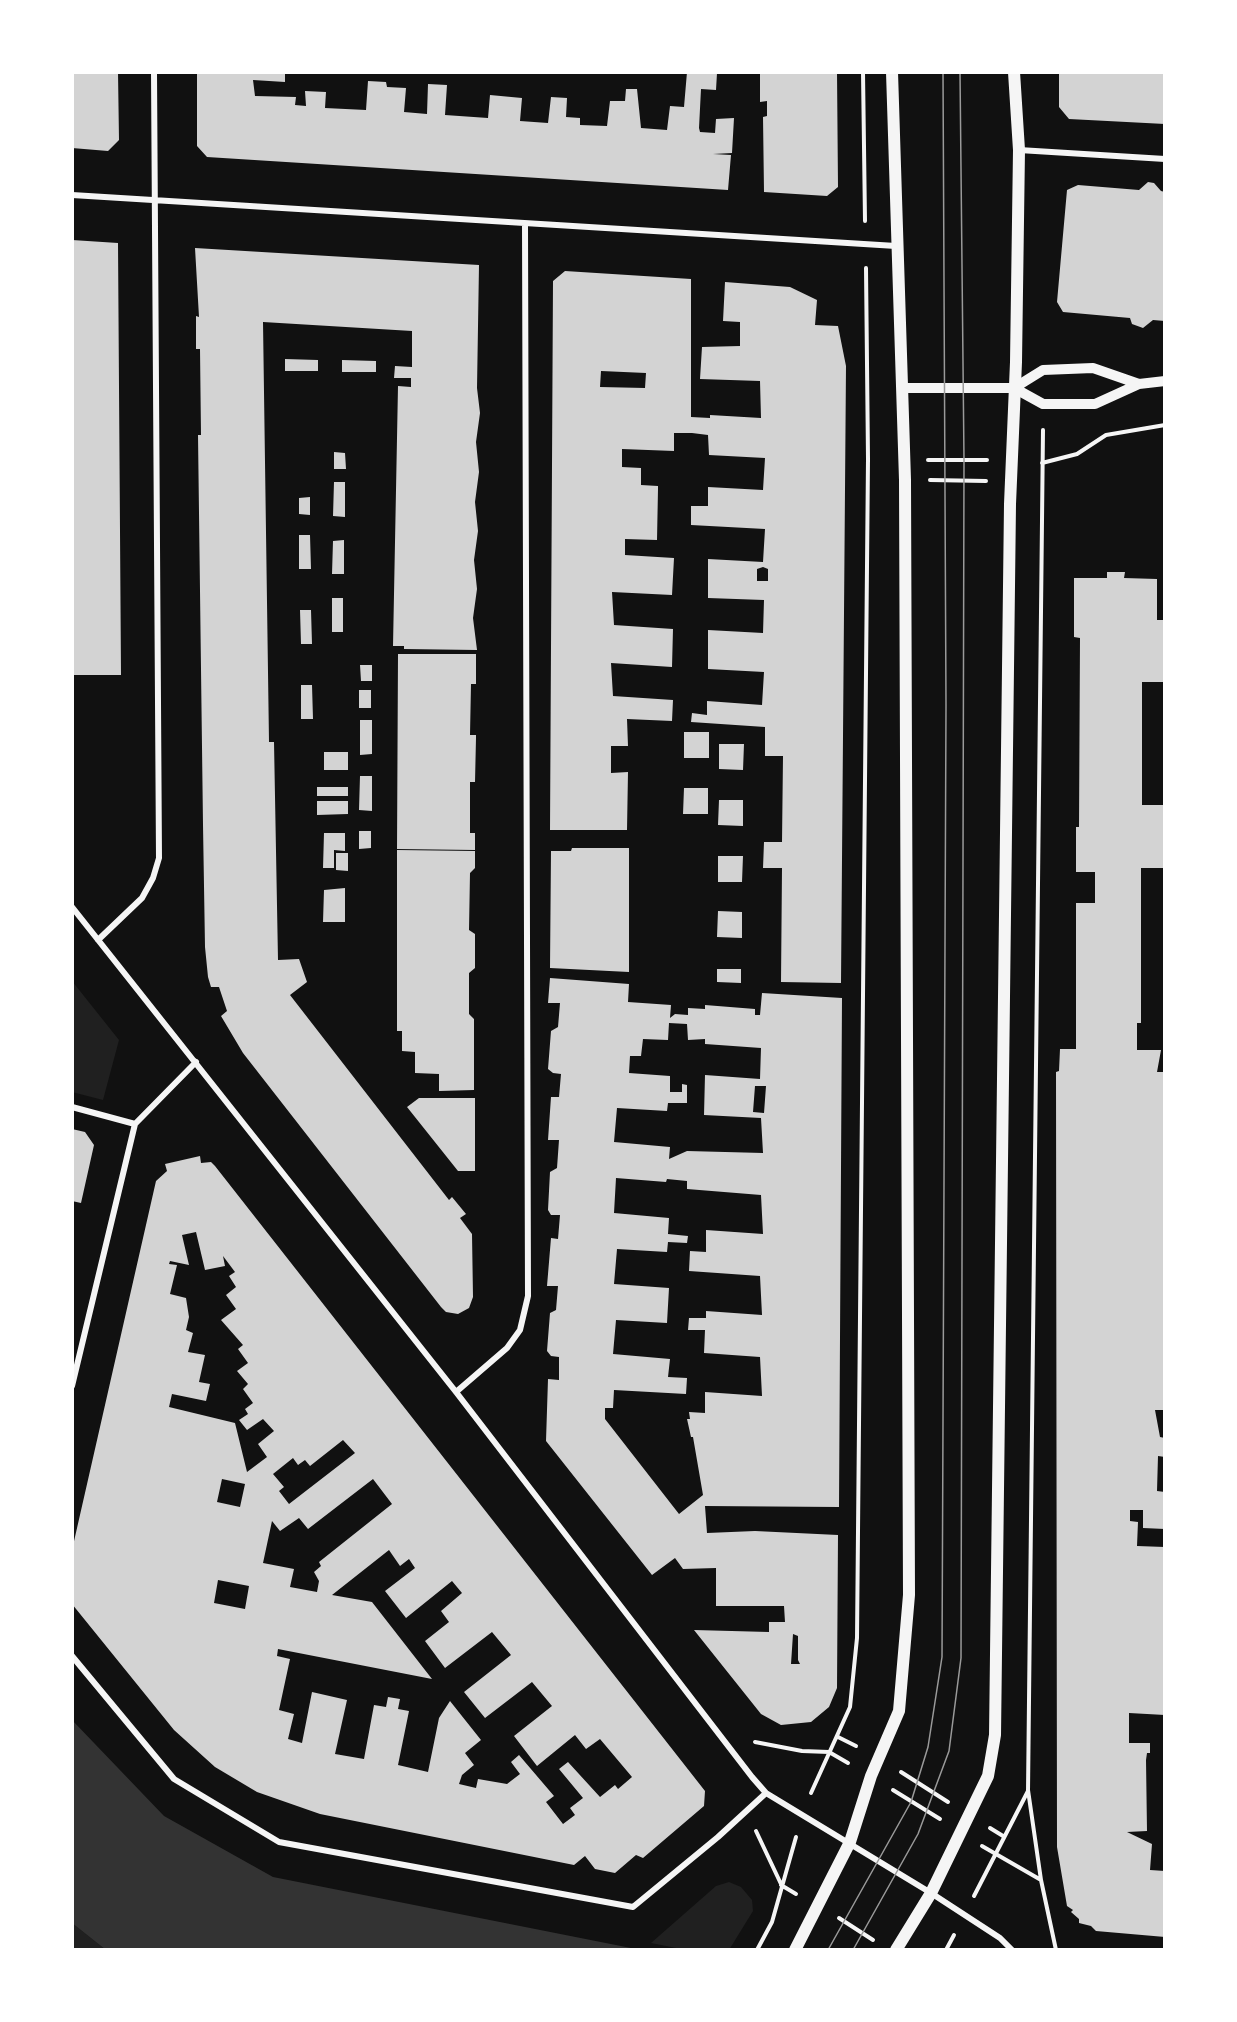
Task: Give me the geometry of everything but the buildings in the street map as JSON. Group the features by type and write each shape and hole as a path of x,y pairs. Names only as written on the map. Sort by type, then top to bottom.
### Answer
{"main road":[{"path":"795,1950 850,1842 871,1776 899,1711 909,1595 905,480 892,72"},
{"path":"1005,72 1017,98"},
{"path":"896,1950 932,1893 988,1776 995,1735 1011,460 1019,150 1014,72"}],"street":[{"path":"98,940 142,898 153,878 159,858 157,200 154,72"},
{"path":"1019,150 1165,159"},
{"path":"72,195 896,246"},
{"path":"456,1392 507,1348 520,1330 528,1296 525,224"},
{"path":"902,388 1014,387 1043,370 1093,368 1139,384"},
{"path":"1014,387 1043,404 1095,404 1139,384 1165,381"},
{"path":"72,907 456,1392 766,1793 932,1893 999,1938 1012,1950"},
{"path":"72,1386 135,1124 196,1062"},
{"path":"72,1107 135,1124"},
{"path":"72,1656 174,1779 279,1842 633,1907 692,1860 766,1793"}],"path":[{"path":"829,1752 838,1737 850,1707 857,1638 868,376"},
{"path":"1043,404 1044,482 1028,1790 1041,1880 1056,1950"},
{"path":"868,459 1011,460 1043,464 1077,454 1106,435 1165,424"},
{"path":"867,480 1044,482"},
{"path":"717,1731 768,1745 829,1752 1041,1880"},
{"path":"838,1737 879,1758 1003,1836"},
{"path":"994,1853 1028,1790"},
{"path":"757,1950 772,1922 781,1885 754,1827 766,1793"}],"shaded area":[{"path":"72,981 119,1040 103,1100 72,1092"},
{"path":"72,1720 164,1816 273,1877 641,1950 106,1950 72,1923"},
{"path":"729,1882 741,1887 752,1900 753,1911 729,1950 686,1950 651,1943 716,1886"},
{"path":"72,1923 106,1950 72,1950"}],"tram line":[{"path":"828,1950 911,1802 928,1747 942,1657 946,705 943,72"},
{"path":"853,1950 918,1834 949,1751 961,1658 964,460 960,72"}]}
